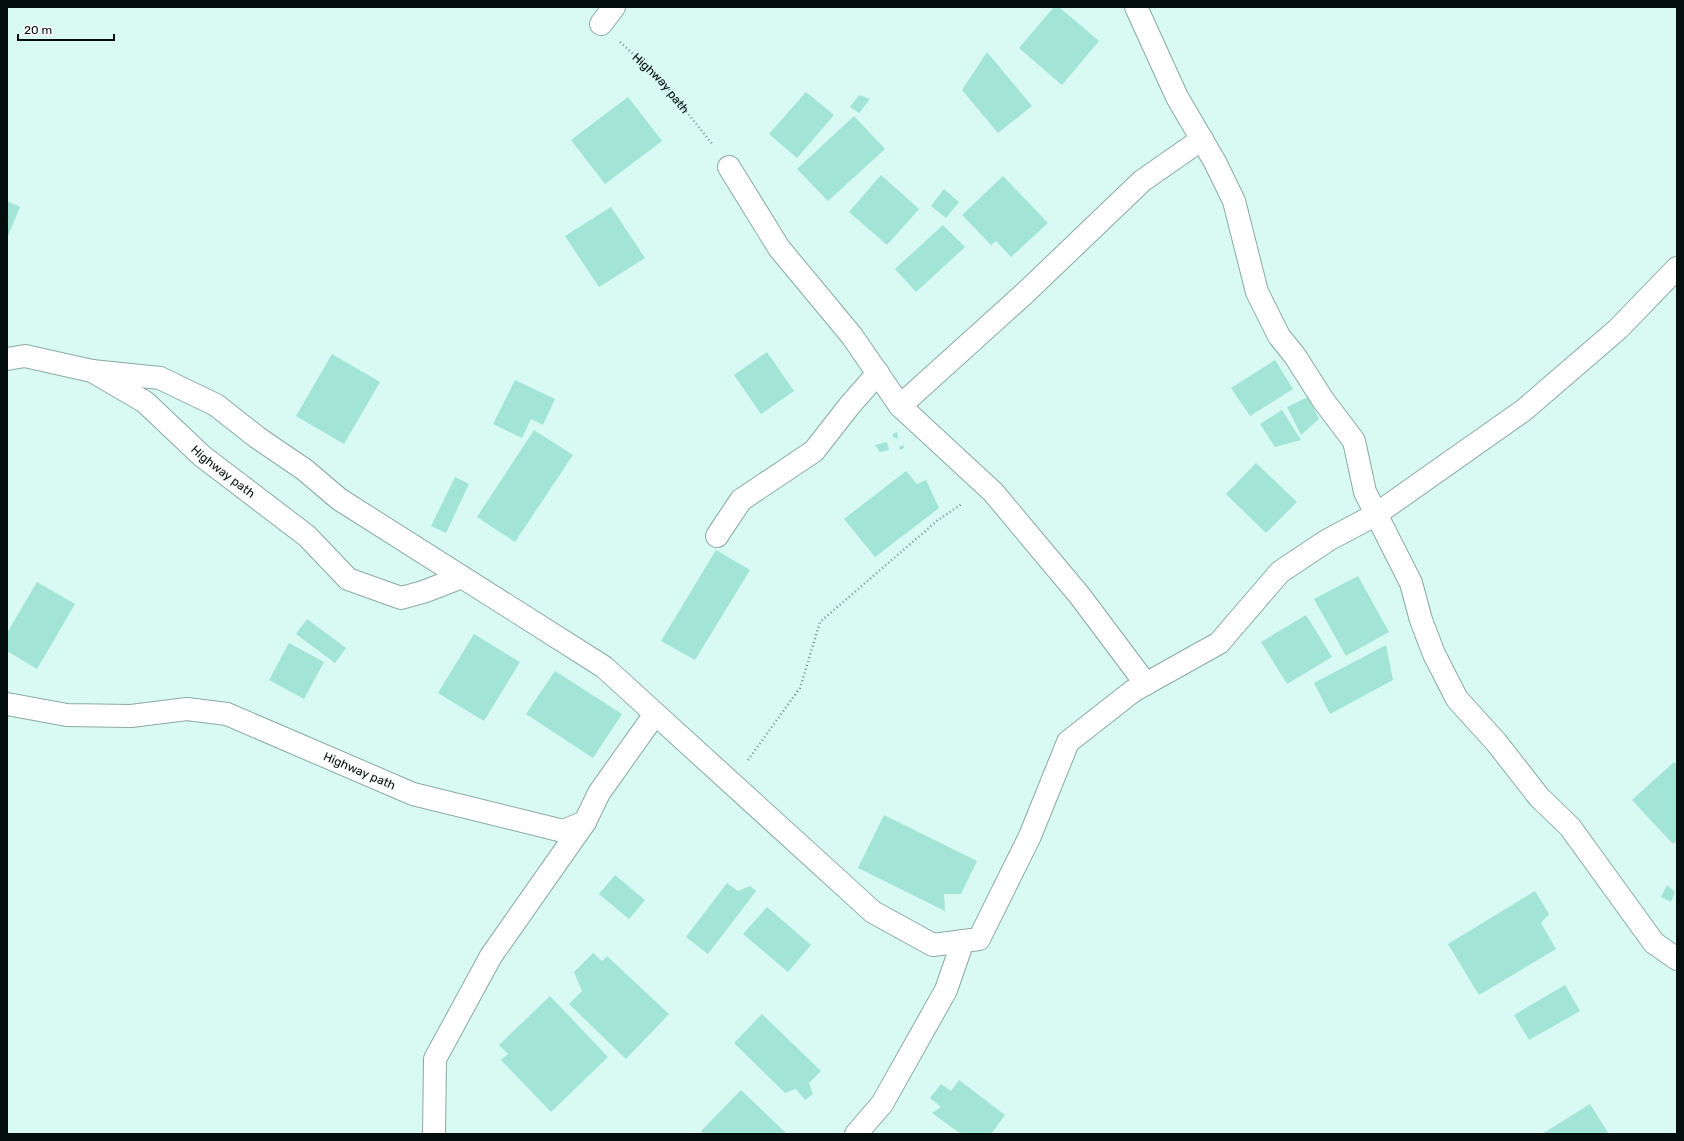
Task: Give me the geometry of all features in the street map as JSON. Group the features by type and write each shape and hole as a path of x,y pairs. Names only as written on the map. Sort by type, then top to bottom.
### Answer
{"street":[{"path":"601,24 614,7"},
{"path":"1136,7 1177,97 1215,162 1234,201 1257,292 1279,336 1295,356 1323,400 1354,440 1365,492 1411,583 1421,620 1434,654 1457,699 1496,742 1539,797 1570,827 1654,942 1677,960"},
{"path":"900,406 1024,294 1142,181 1202,139"},
{"path":"729,166 779,248 852,336 900,406 987,486 1080,596 1146,684 1219,643 1280,572 1328,540 1376,515 1524,410 1618,329 1677,268"},
{"name":"Highway path","path":"7,359 25,356 92,370 160,378 216,405 258,438 305,470 339,499 604,666 873,912 933,945 979,939 1030,836 1068,742 1133,691 1146,684"},
{"name":"Highway path","path":"92,370 145,402 202,456 307,536 348,579 400,598 423,592 462,577"},
{"path":"717,536 741,500 814,451 850,405 878,373"},
{"name":"Highway path","path":"7,704 67,715 131,716 187,709 227,714 413,794 563,831 585,822"},
{"path":"434,1134 435,1059 491,956 585,822 599,794 655,714"},
{"path":"856,1134 882,1104 946,990 963,942"}],"path":[{"name":"Highway path","path":"601,24 662,80 729,166"},
{"path":"729,781 751,756 800,688 820,622 938,520 987,486"}],"building":[{"path":"1054,7 1059,7 1099,41 1062,85 1019,48"},
{"path":"987,52 1032,106 998,133 962,90"},
{"path":"806,92 834,115 797,158 769,134"},
{"path":"859,95 870,99 859,113 850,107"},
{"path":"628,97 662,141 605,184 571,140"},
{"path":"854,116 885,149 828,201 797,169"},
{"path":"881,175 919,209 887,245 849,212"},
{"path":"1003,176 1048,223 1011,257 996,241 991,245 962,215"},
{"path":"944,189 959,202 946,218 931,206"},
{"path":"7,201 20,207 7,238"},
{"path":"611,207 645,258 599,287 565,236"},
{"path":"943,225 965,247 916,292 895,269"},
{"path":"767,352 794,391 761,414 734,375"},
{"path":"332,354 380,382 344,444 296,416"},
{"path":"1275,360 1293,389 1250,416 1231,388"},
{"path":"515,380 555,399 543,425 531,419 522,438 493,424"},
{"path":"1308,397 1319,419 1301,435 1287,407"},
{"path":"1282,410 1301,440 1275,447 1260,424"},
{"path":"534,430 573,455 515,542 477,517"},
{"path":"897,432 898,439 893,437 893,434"},
{"path":"887,442 889,450 880,452 875,445"},
{"path":"903,445 904,448 900,450 899,447"},
{"path":"1256,463 1297,502 1266,533 1226,494"},
{"path":"906,471 917,484 926,480 939,508 875,557 844,519"},
{"path":"455,477 469,484 446,533 431,526"},
{"path":"716,550 750,570 695,660 661,641"},
{"path":"1358,576 1389,632 1346,656 1314,599"},
{"path":"37,582 75,604 37,669 7,651 7,633"},
{"path":"1306,615 1332,657 1287,684 1261,642"},
{"path":"307,619 346,648 335,663 296,634"},
{"path":"474,634 520,662 484,721 438,693"},
{"path":"289,643 324,662 304,699 269,680"},
{"path":"1386,645 1393,680 1330,714 1314,683"},
{"path":"555,671 622,714 593,758 526,714"},
{"path":"1674,762 1677,765 1677,841 1673,844 1632,800"},
{"path":"884,815 977,861 961,894 944,894 945,911 858,868"},
{"path":"615,875 645,900 629,919 599,894"},
{"path":"727,883 738,891 750,886 756,891 708,954 686,937"},
{"path":"1667,885 1675,892 1671,902 1661,897"},
{"path":"1535,891 1549,914 1541,923 1556,949 1479,995 1448,944"},
{"path":"767,907 811,945 788,972 743,934"},
{"path":"593,953 602,961 607,956 669,1014 626,1059 569,1004 582,991 574,972"},
{"path":"1565,985 1580,1011 1529,1040 1514,1015"},
{"path":"550,996 608,1057 551,1112 501,1060 508,1054 499,1045"},
{"path":"762,1014 821,1071 809,1083 813,1094 805,1100 796,1089 785,1093 734,1043"},
{"path":"959,1080 1005,1115 991,1134 961,1134 932,1113 941,1107 930,1098 941,1084 951,1091"},
{"path":"741,1090 787,1134 704,1134 701,1131"},
{"path":"1590,1104 1609,1134 1542,1134"}]}
